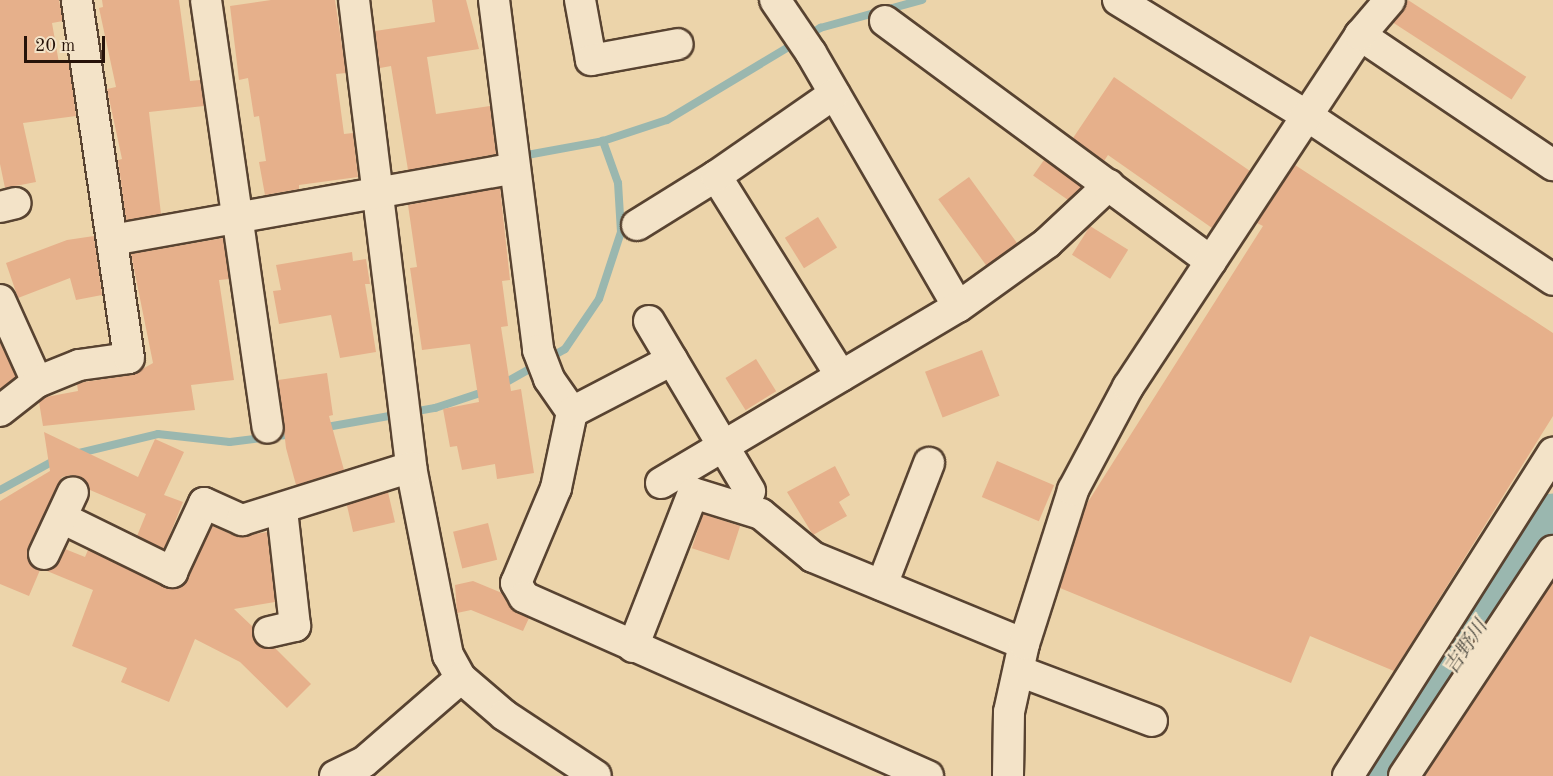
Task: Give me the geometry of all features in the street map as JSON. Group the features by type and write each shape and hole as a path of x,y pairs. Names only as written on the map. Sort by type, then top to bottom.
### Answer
{"street":[{"path":"0,411 37,382 79,365 129,358 77,0"},
{"path":"206,0 268,428"},
{"path":"354,0 411,467 448,655 461,678 504,715 596,776"},
{"path":"494,0 538,350 549,379 572,412 556,488 516,583 524,597 928,776"},
{"path":"580,0 591,60 678,44"},
{"path":"775,0 804,43 958,307"},
{"path":"1118,0 1306,115 1553,280"},
{"path":"1008,776 1009,712 1022,658 1073,490 1128,387 1360,35 1390,0"},
{"path":"885,21 1211,261"},
{"path":"1360,35 1553,165"},
{"path":"637,225 716,177 834,94"},
{"path":"112,240 515,168"},
{"path":"716,177 841,376"},
{"path":"661,483 958,307 1047,243 1108,184"},
{"path":"0,300 37,382"},
{"path":"649,321 750,491"},
{"path":"572,412 672,360"},
{"path":"1348,776 1553,453"},
{"path":"882,585 929,464"},
{"path":"44,554 67,505 172,572 204,503 242,520 282,510 411,467"},
{"path":"633,646 693,493 761,514 813,557 882,585 1022,658 1152,721"},
{"path":"269,632 295,626 282,510"},
{"path":"1404,776 1553,551"},
{"path":"335,776 364,762 461,678"}],"building":[{"path":"0,0 59,0 63,21 52,23 59,63 69,62 76,116 23,123 36,182 5,188 0,164"},
{"path":"102,0 179,0 190,81 200,80 204,106 149,112 161,214 126,220 118,160 122,159 107,89 116,87 99,8 103,7"},
{"path":"271,0 335,0 346,73 336,74 344,134 353,133 358,177 299,185 299,189 265,195 259,162 266,161 259,116 254,117 248,78 239,80 230,6"},
{"path":"432,0 466,0 479,49 427,57 436,114 490,106 496,154 408,170 391,66 380,68 375,31 435,22"},
{"path":"1408,0 1526,77 1512,99 1393,23"},
{"path":"1114,77 1250,171 1212,228 1108,155 1104,161 1073,138"},
{"path":"1044,160 1083,187 1072,203 1033,176"},
{"path":"1295,165 1553,333 1553,416 1394,671 1310,636 1291,683 1060,588 1086,505 1263,226 1257,223"},
{"path":"969,177 1017,243 986,266 938,199"},
{"path":"500,188 510,280 502,281 508,326 501,327 511,391 521,389 534,473 497,479 495,464 462,470 457,446 450,447 443,409 479,402 470,344 422,350 410,268 417,267 408,205"},
{"path":"818,217 837,248 804,268 785,238"},
{"path":"1090,226 1128,250 1110,279 1072,255"},
{"path":"94,236 102,295 76,300 70,278 18,298 6,263 67,240"},
{"path":"223,238 229,279 219,280 234,380 191,385 195,410 43,426 39,402 46,397 78,391 77,384 84,382 132,375 153,363 131,254"},
{"path":"352,252 353,261 366,259 370,284 365,284 376,352 340,358 331,315 279,324 273,291 281,290 276,265"},
{"path":"0,342 16,377 0,389"},
{"path":"982,350 1000,396 943,418 925,372"},
{"path":"756,359 776,391 746,410 725,378"},
{"path":"327,373 333,415 329,416 344,470 296,485 286,448 278,380"},
{"path":"44,432 138,477 155,439 184,452 164,495 183,502 164,549 137,536 146,514 90,490 81,477 71,475 62,477 28,547 30,563 40,570 29,596 0,584 0,501 50,471"},
{"path":"997,461 1054,485 1039,521 982,497"},
{"path":"835,466 850,495 839,502 847,516 813,535 787,492"},
{"path":"388,492 395,522 353,532 346,502"},
{"path":"703,514 740,526 729,560 692,548"},
{"path":"488,523 497,560 462,569 453,532"},
{"path":"212,526 238,537 267,532 275,602 234,609 253,627 257,644 275,648 311,684 287,708 240,662 195,639 169,702 121,682 127,668 72,646 93,590 47,571 59,562 65,549 85,557 88,550 174,589 188,579"},
{"path":"473,581 502,593 509,606 529,618 523,631 471,610 457,613 455,585"},
{"path":"1553,582 1553,776 1425,776"}],"waterway":[{"path":"527,155 603,141 667,120 820,28 922,0"},
{"path":"501,385 565,349 599,299 621,232 618,183 603,141"},
{"path":"321,428 435,408 486,391"},
{"path":"75,454 158,434 230,442 293,434"},
{"path":"0,490 57,459"},
{"name":"吉野川","path":"1382,776 1553,519"}]}
